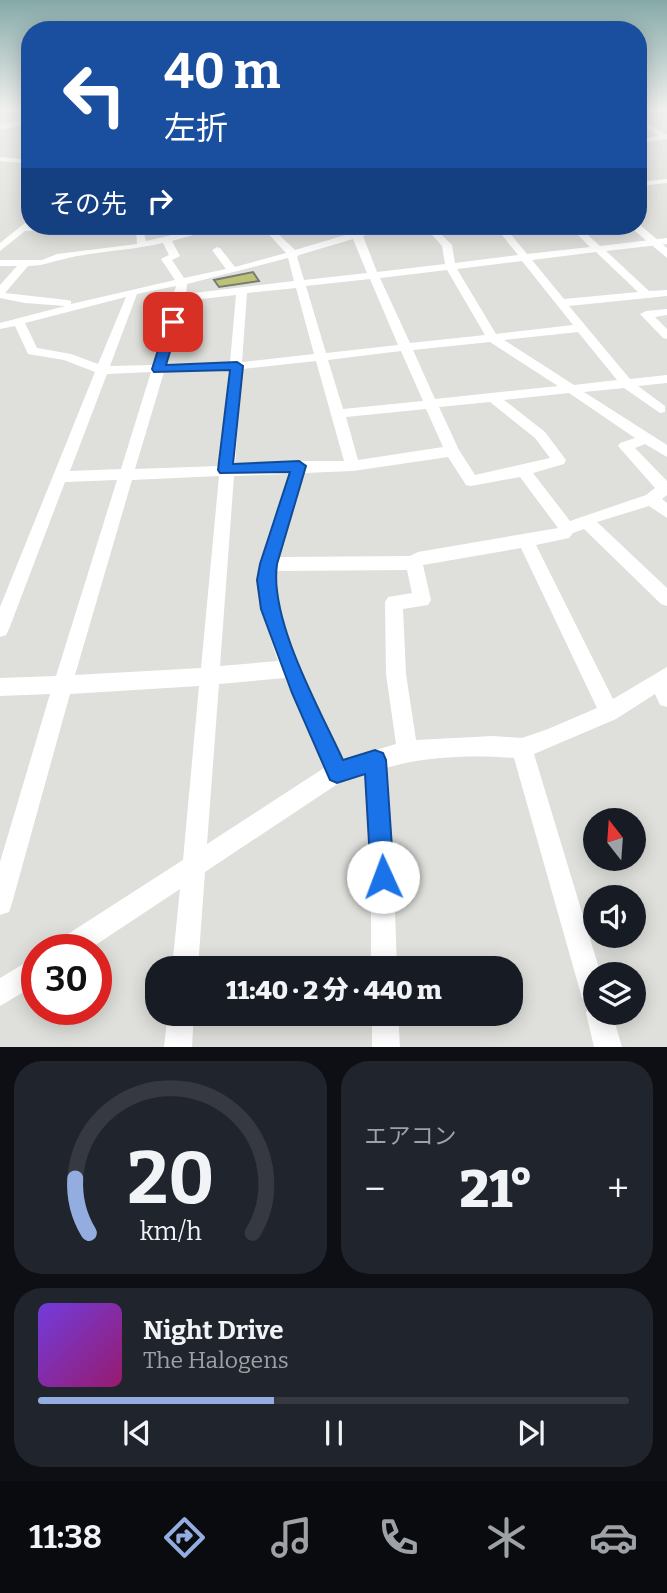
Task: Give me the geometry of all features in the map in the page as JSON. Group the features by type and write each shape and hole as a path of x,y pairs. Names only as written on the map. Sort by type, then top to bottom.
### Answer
{"main road":[{"path":"645,235 667,254"}],"street":[{"path":"0,159 21,161"},
{"path":"647,183 667,181"},
{"path":"1,246 21,229"},
{"path":"106,251 107,235"},
{"path":"141,235 142,244"},
{"path":"0,263 43,263 57,257 106,251 176,235"},
{"path":"274,235 293,255 353,466"},
{"path":"337,235 343,239"},
{"path":"0,326 133,292 233,271 293,255 348,235"},
{"path":"356,235 452,451 471,481 523,471 559,460 540,435 493,398"},
{"path":"437,235 447,245 450,266 493,338 667,452"},
{"path":"507,235 626,383 660,409"},
{"path":"582,235 648,295"},
{"path":"0,903 62,686 180,298 181,282 166,260 174,256 166,239"},
{"path":"180,298 667,241"},
{"path":"217,250 233,271"},
{"path":"25,263 0,293 29,301 85,304"},
{"path":"29,301 39,288"},
{"path":"186,956 242,291"},
{"path":"0,629 133,292"},
{"path":"561,303 667,293"},
{"path":"667,312 646,314 667,336"},
{"path":"19,321 32,351 67,357 103,370 237,366 581,328"},
{"path":"337,414 667,379"},
{"path":"268,564 414,563 418,559 563,534 567,528 592,518 651,499 666,487 625,446 647,439"},
{"path":"62,477 353,466 452,451"},
{"path":"299,466 268,564 266,580 270,609 292,669 337,772"},
{"path":"523,471 567,528"},
{"path":"651,499 667,512"},
{"path":"587,522 667,599"},
{"path":"525,540 608,712"},
{"path":"407,751 387,602 422,600 414,563"},
{"path":"0,687 208,677 292,669"},
{"path":"90,934 337,772 407,751 493,746 522,748 550,739 664,685"},
{"path":"522,748 584,962"},
{"path":"375,760 382,854 384,956"},
{"path":"0,993 21,979"},
{"path":"602,1025 608,1047"},
{"path":"178,1047 180,1026"},
{"path":"385,1026 386,1047"}],"building":[{"path":"253,272 259,281 219,287 214,280"}],"route":[{"path":"173,322 159,369 237,366 225,470 299,466 268,564 266,580 270,609 302,693 337,772 375,760 383,877"}]}
